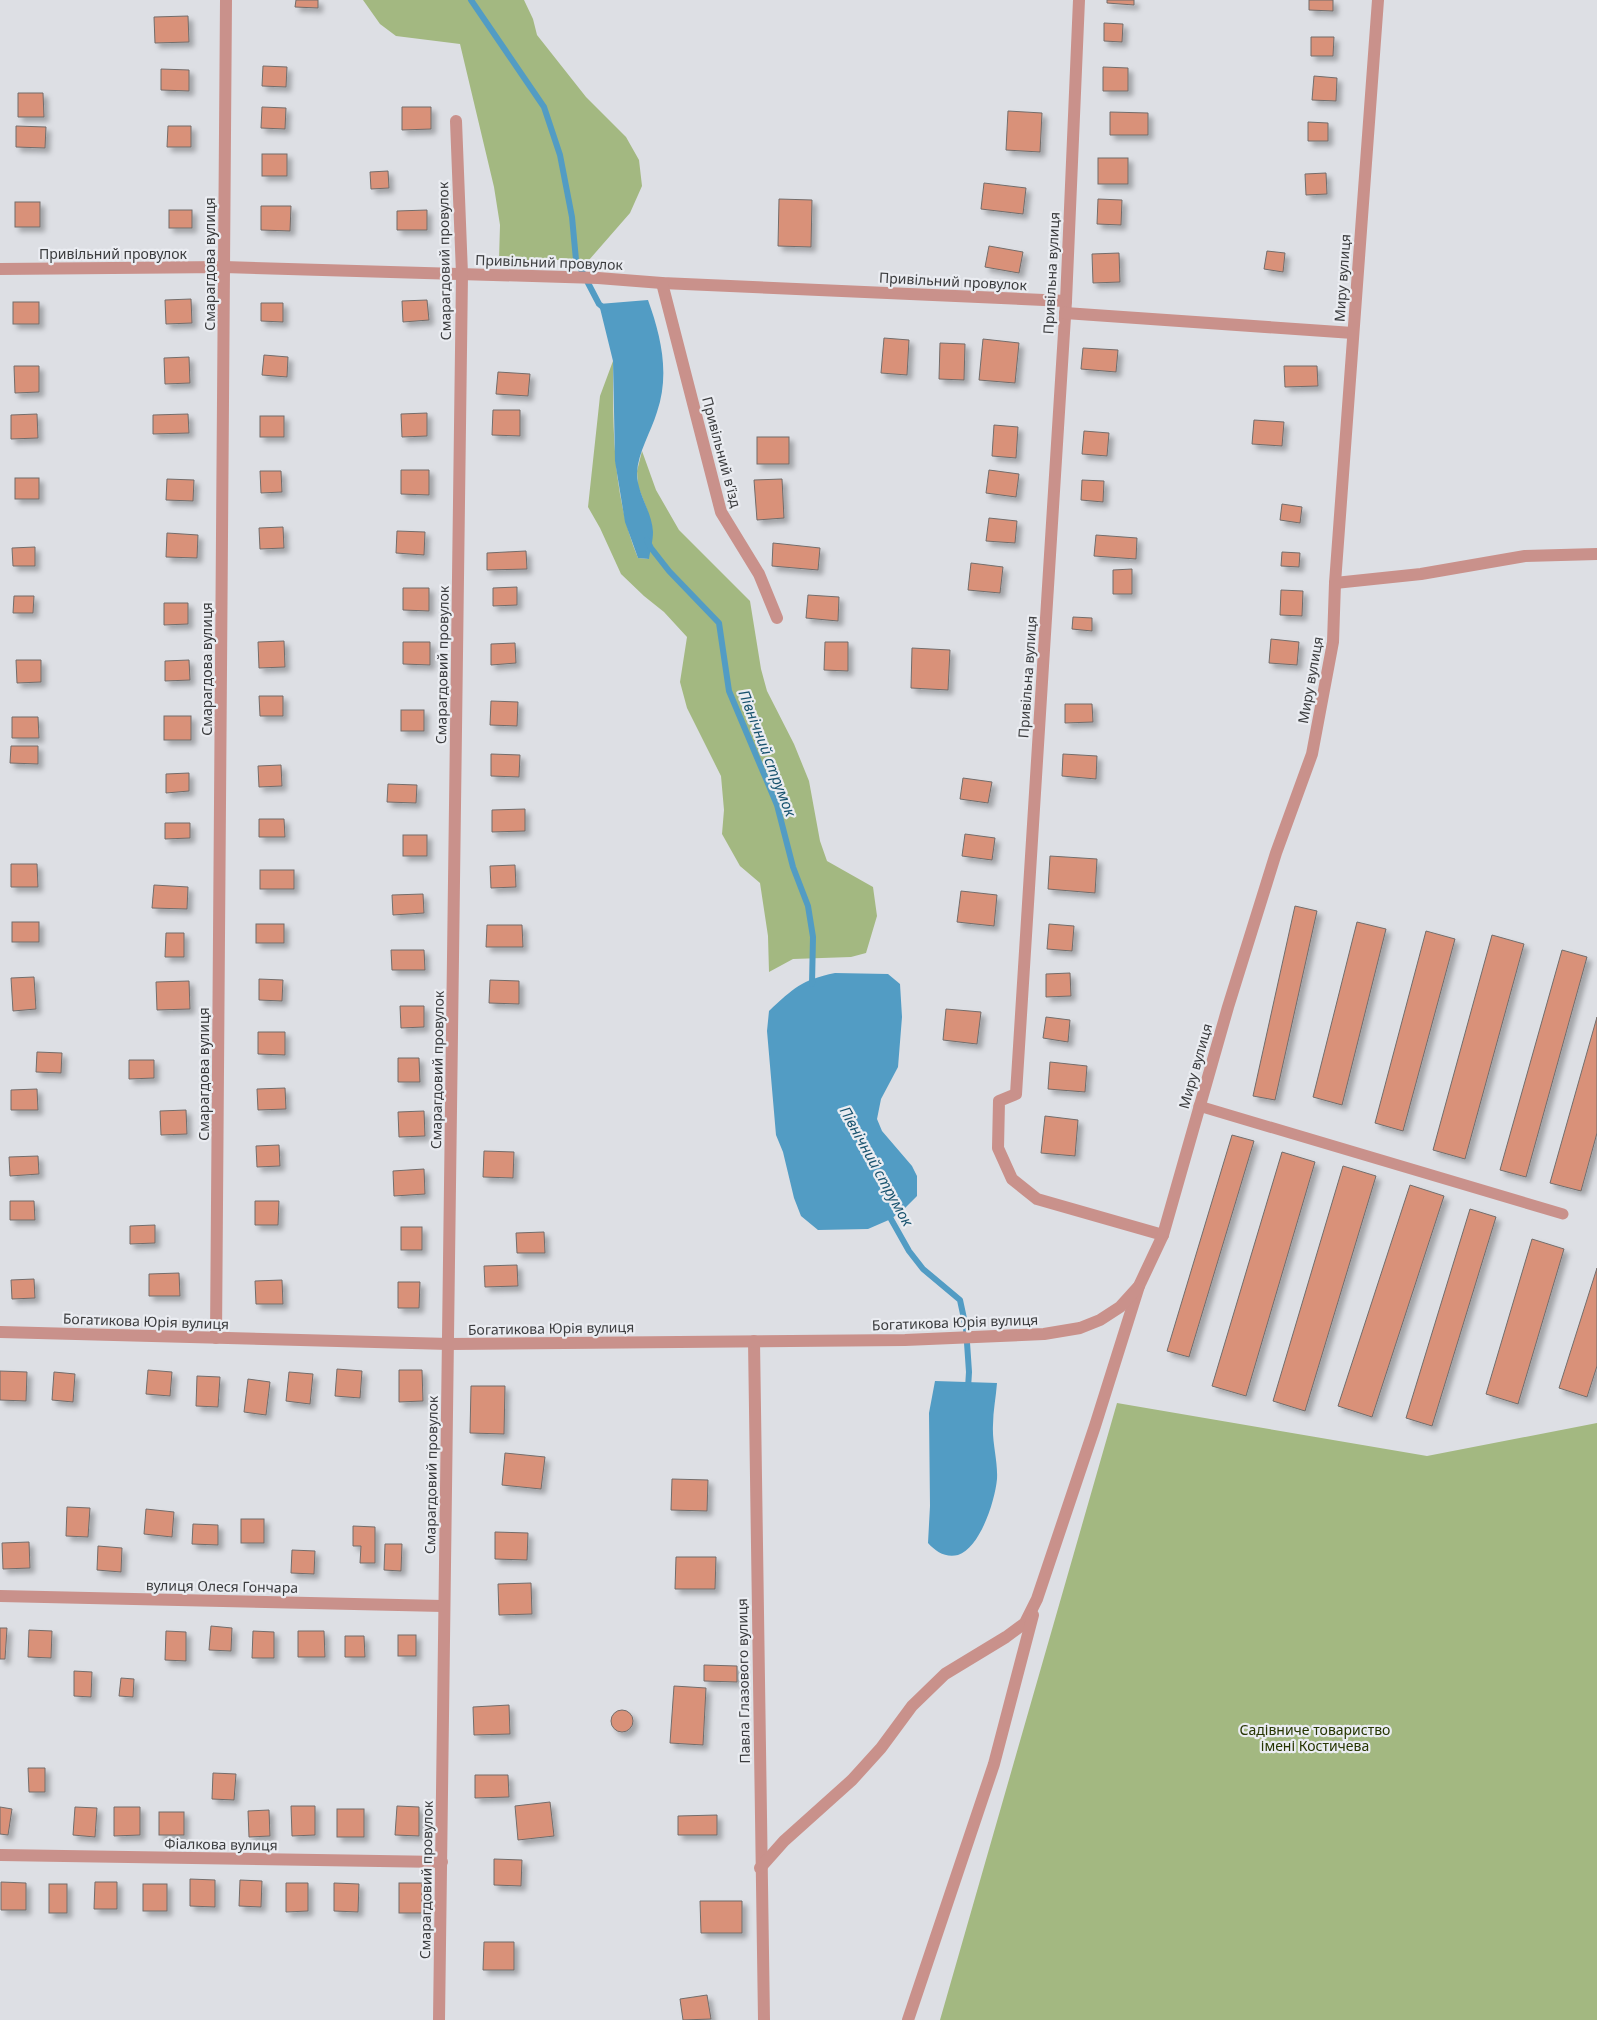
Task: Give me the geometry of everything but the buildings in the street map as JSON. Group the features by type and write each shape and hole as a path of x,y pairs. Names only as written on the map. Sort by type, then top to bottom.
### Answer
{"street":[{"name":"Смарагдова вулиця","path":"216,1338 226,0"},
{"name":"Привільна вулиця","path":"1078,0 1065,307 1016,1094 1000,1101 998,1148 1012,1179 1037,1199 1163,1235"},
{"name":"Миру вулиця","path":"1100,1320 1120,1307 1139,1286 1163,1235 1199,1106 1276,853 1312,754 1333,642 1335,583 1378,0"},
{"name":"Смарагдовий провулок","path":"439,2020 462,274 456,121"},
{"name":"Привільний провулок","path":"0,269 224,267 598,278 1065,307 1353,332"},
{"name":"Привільний в’їзд","path":"662,283 721,512 759,574 777,618"},
{"path":"1335,583 1421,574 1525,556 1597,554"},
{"path":"908,2020 994,1764 1038,1598 1139,1286"},
{"name":"Богатикова Юрія вулиця","path":"0,1332 449,1344 905,1340 1044,1334 1080,1328 1100,1320"},
{"name":"Павла Глазового вулиця","path":"754,1341 760,1868 764,2020"},
{"name":"вулиця Олеся Гончара","path":"0,1596 443,1606"},
{"path":"760,1868 808,1818 852,1780 881,1748 919,1699 945,1674 1006,1637 1025,1623 1038,1598"},
{"name":"Фіалкова вулиця","path":"0,1855 442,1862"}],"lane":[{"path":"1199,1106 1563,1214"}],"green space":[{"path":"363,0 524,0 533,19 537,35 586,97 626,137 639,160 642,186 630,213 589,260 499,260 500,225 494,187 460,44 396,36 380,24"},
{"path":"613,361 614,436 619,486 629,534 638,558 649,559 648,512 638,486 637,471 642,451 656,490 679,530 750,601 761,669 767,691 794,744 809,781 820,841 827,861 873,887 877,916 866,953 851,957 793,959 769,972 768,936 760,883 740,866 722,834 724,810 721,776 687,708 680,682 687,637 664,612 621,574 588,507 600,396"},
{"name":"Садівниче товариство імені Костичева","path":"1117,1403 1427,1456 1597,1423 1597,2020 940,2020"}],"water":[{"path":"648,300 657,327 663,369 661,398 640,457 637,473 639,488 652,524 653,535 649,559 638,558 625,522 615,461 613,361 599,304"},
{"path":"835,973 888,974 900,984 902,1017 898,1067 881,1099 877,1119 882,1131 912,1166 917,1176 917,1196 891,1219 868,1229 818,1230 801,1216 794,1198 783,1152 776,1135 767,1031 769,1011 799,986"},
{"path":"935,1381 997,1383 993,1414 997,1466 996,1488 990,1511 979,1534 966,1551 954,1556 941,1554 928,1543 930,1506 929,1413"}],"waterway":[{"name":"Північний струмок","path":"471,0 544,107 560,155 572,217 576,260 599,304 605,309"},
{"name":"Північний струмок","path":"647,540 669,571 719,623 729,691 777,805 793,867 808,906 813,937 812,984"},
{"name":"Північний струмок","path":"887,1212 909,1251 923,1269 960,1300 966,1328 969,1372 968,1388"}]}
